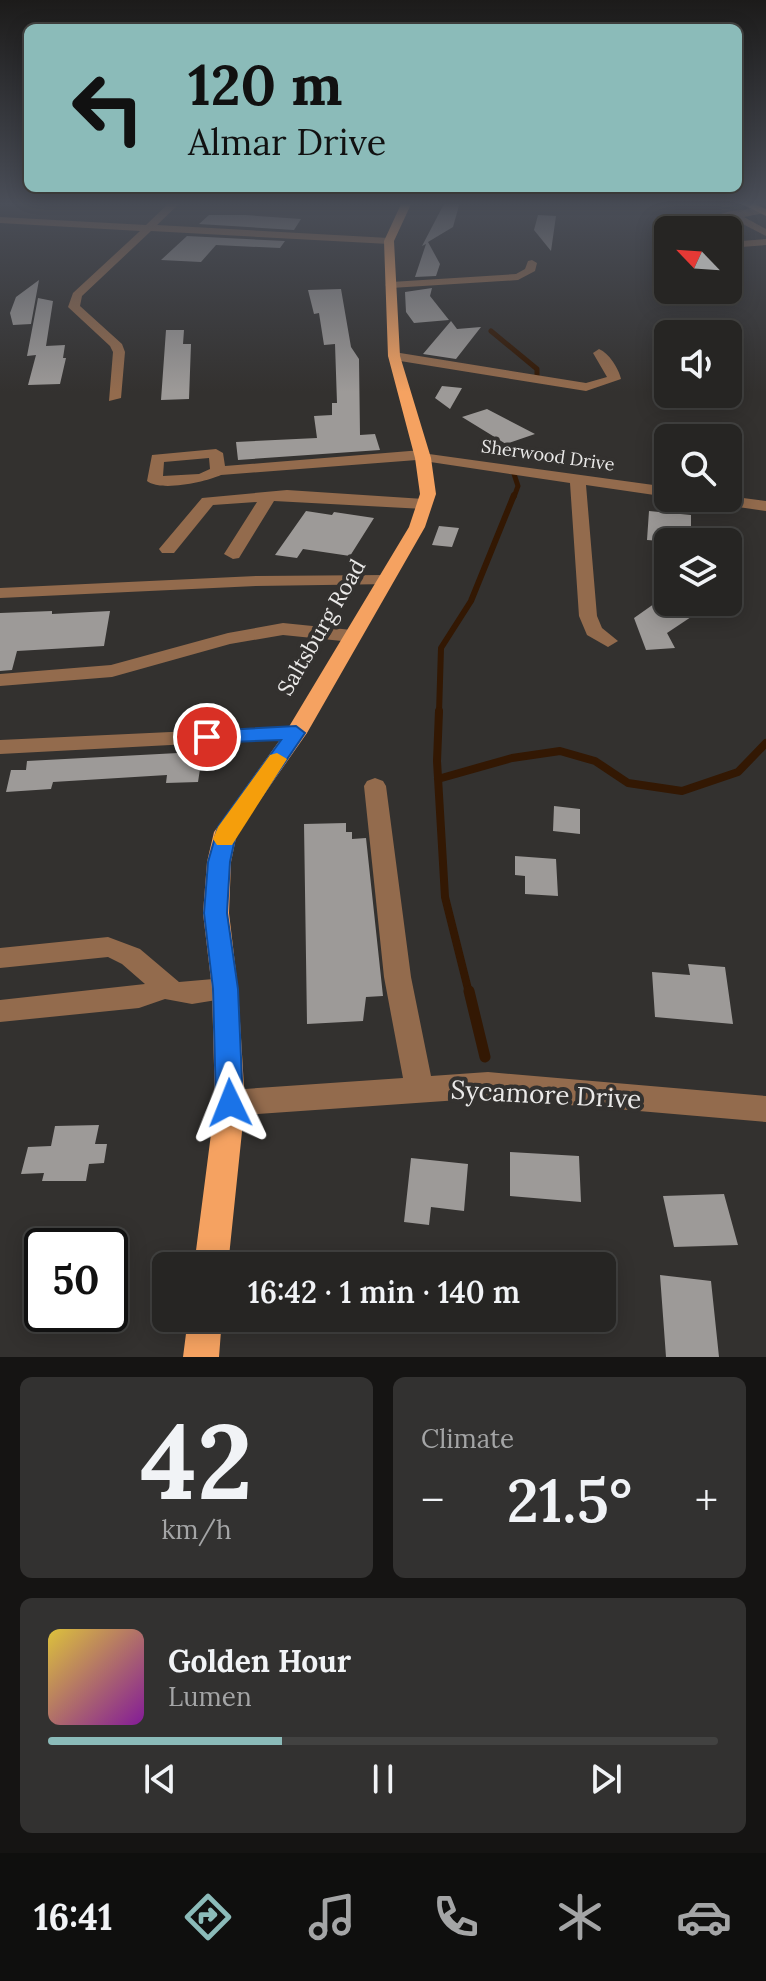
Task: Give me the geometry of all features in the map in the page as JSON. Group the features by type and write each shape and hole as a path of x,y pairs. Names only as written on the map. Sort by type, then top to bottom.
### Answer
{"main road":[{"name":"Saltsburg Road","path":"213,1252 230,1103 225,989 216,913 219,862 226,832 296,733 417,527 428,494 423,457 394,356 390,265"},
{"path":"201,1357 204,1332"}],"street":[{"path":"108,265 77,295 74,307 116,344 119,352 114,398"},
{"path":"391,285 518,277 530,271 531,265"},
{"path":"394,356 586,387 614,379 613,372 599,353"},
{"name":"Sherwood Drive","path":"218,471 423,457 654,490"},
{"path":"578,480 588,616 594,631 608,641"},
{"path":"168,549 208,501 268,497 424,504"},
{"path":"233,554 268,497"},
{"path":"742,503 766,506"},
{"path":"0,593 256,581 385,580"},
{"path":"0,680 112,671 228,639 283,629 352,636"},
{"path":"0,747 296,733"},
{"path":"375,786 394,965 404,1029 420,1090"},
{"path":"0,958 108,947 125,950 140,960 167,988 183,994 225,989"},
{"path":"0,1011 139,997 167,988"},
{"name":"Sycamore Drive","path":"230,1103 488,1085 766,1109"}],"building":[{"path":"419,265 440,265 436,276 415,277"},
{"path":"39,280 31,324 13,325 10,313 16,297"},
{"path":"432,288 430,296 449,320 414,323 406,312 405,292"},
{"path":"341,289 351,347 359,359 360,435 375,434 380,450 238,460 236,442 317,438 314,416 332,415 332,403 337,403 335,344 324,345 319,313 314,314 308,290"},
{"path":"38,298 53,301 46,346 65,345 63,358 66,358 60,384 28,385 36,355 27,356"},
{"path":"451,321 457,329 481,327 456,359 423,354"},
{"path":"166,330 184,330 183,344 191,344 189,399 161,400"},
{"path":"442,386 462,388 450,409 435,398"},
{"path":"487,409 535,434 506,444 462,417"},
{"path":"306,511 374,518 350,556 303,549 297,558 275,555"},
{"path":"649,511 691,515 691,528 654,528 654,541 647,540"},
{"path":"439,526 459,528 452,547 432,545"},
{"path":"654,604 654,616 692,616 667,633 675,648 646,650 634,618"},
{"path":"52,611 52,614 110,611 104,646 17,651 12,670 0,671 0,613"},
{"path":"216,751 214,768 200,769 198,782 166,783 167,775 53,782 51,789 6,792 11,770 26,770 27,761"},
{"path":"554,806 580,809 580,834 553,831"},
{"path":"346,823 346,832 352,832 352,839 366,838 383,996 366,997 363,1021 307,1024 304,824"},
{"path":"515,856 556,859 558,896 525,894 525,876 515,875"},
{"path":"688,964 725,967 733,1024 655,1017 652,972 690,975"},
{"path":"99,1125 95,1144 107,1144 104,1163 89,1164 86,1181 42,1181 44,1173 21,1174 28,1147 51,1146 55,1126"},
{"path":"510,1152 579,1156 581,1202 510,1196"},
{"path":"411,1158 468,1164 464,1211 431,1207 429,1225 404,1222"},
{"path":"724,1194 738,1245 674,1247 663,1196"},
{"path":"660,1275 711,1281 719,1357 666,1357"}],"waterway":[{"path":"491,331 537,369 537,375"},
{"path":"514,474 518,486 514,497"},
{"path":"439,713 441,648 471,601 514,495"},
{"path":"438,779 439,711"},
{"path":"438,779 512,758 560,751 595,761 628,783 682,791 738,772 766,743"},
{"path":"438,779 445,897 469,993"},
{"path":"469,991 485,1057"}],"slow traffic":[{"path":"224,839 277,759"}],"route":[{"path":"207,737 296,733 226,832 219,862 216,913 225,989 230,1103"}]}
